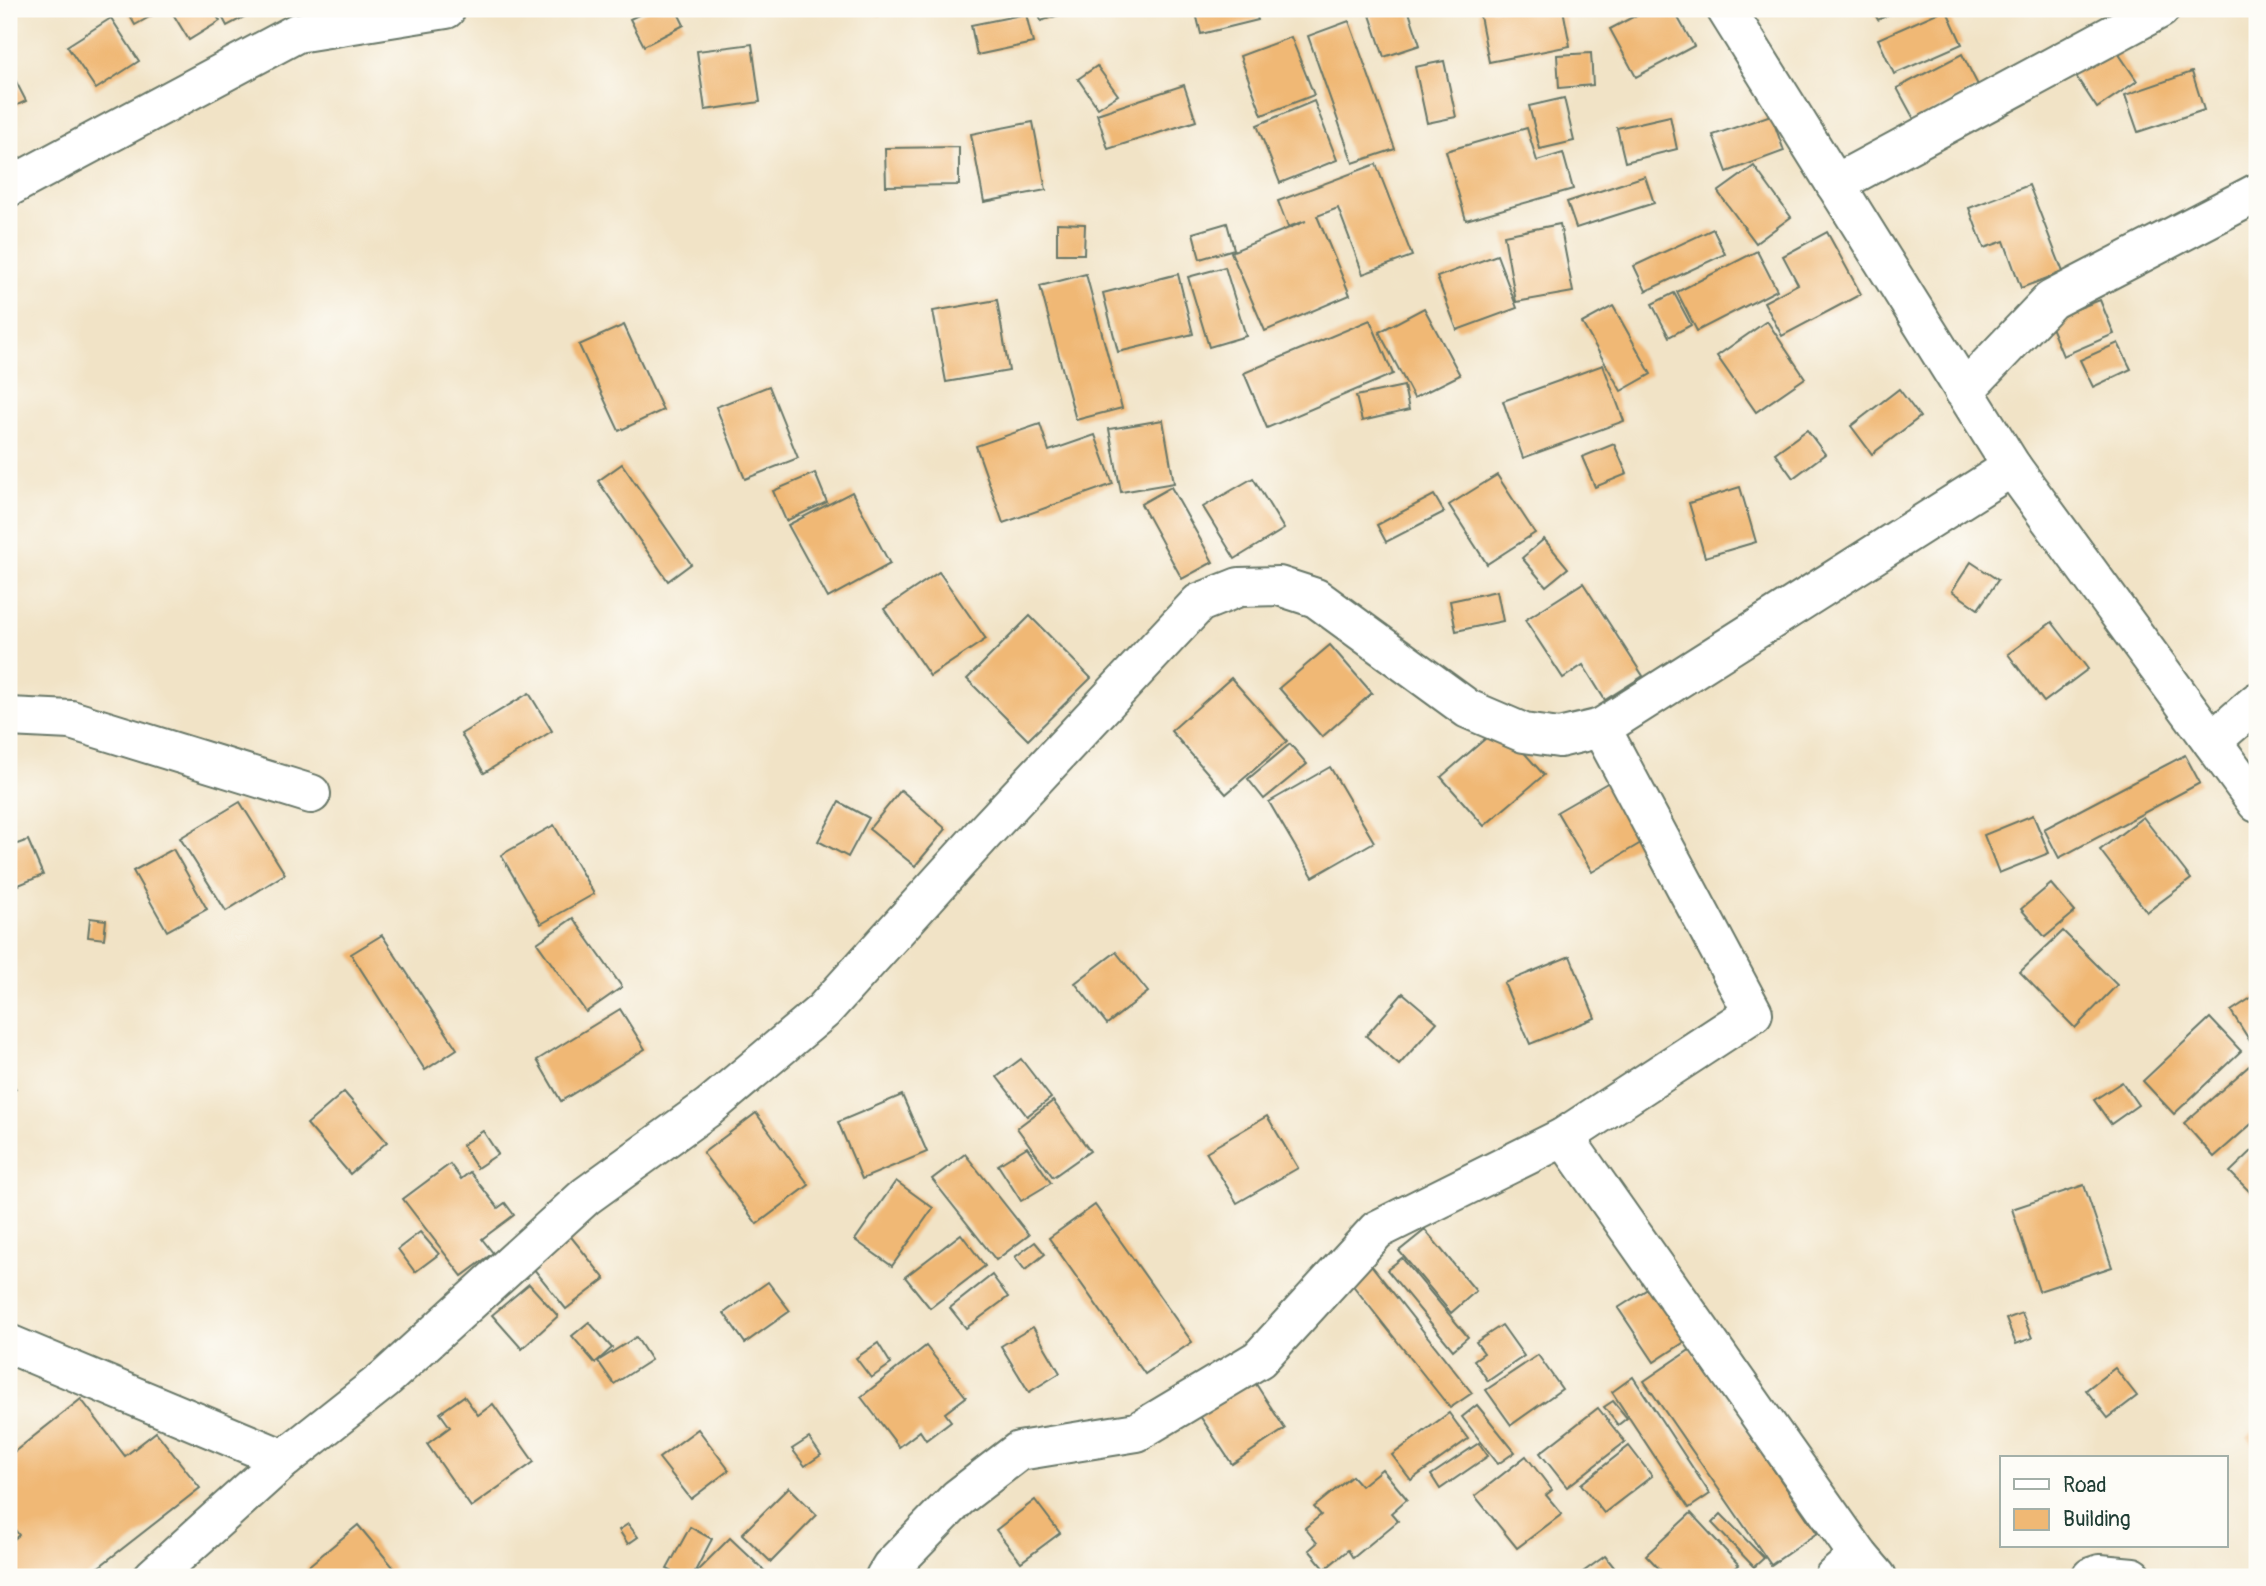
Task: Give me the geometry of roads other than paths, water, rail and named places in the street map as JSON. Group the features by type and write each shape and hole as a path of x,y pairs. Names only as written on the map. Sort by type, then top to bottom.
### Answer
{"street":[{"path":"9,187 291,21 446,9"},
{"path":"1726,9 2012,467 2257,803"},
{"path":"1835,184 2160,9"},
{"path":"1964,391 2052,300 2257,193"},
{"path":"153,1577 284,1459 385,1379 586,1196 709,1107 823,1011 984,833 1199,603 1239,587 1279,586 1316,598 1468,709 1524,733 1559,738 1601,728 2012,467"},
{"path":"2212,741 2257,702"},
{"path":"9,718 71,720 311,794"},
{"path":"885,1577 891,1567 958,1498 1020,1451 1137,1432 1259,1359 1377,1230 1564,1137 1753,1013 1601,728"},
{"path":"1564,1137 1857,1570"},
{"path":"9,1344 284,1459"},
{"path":"2091,1577 2100,1574 2133,1577"}]}
